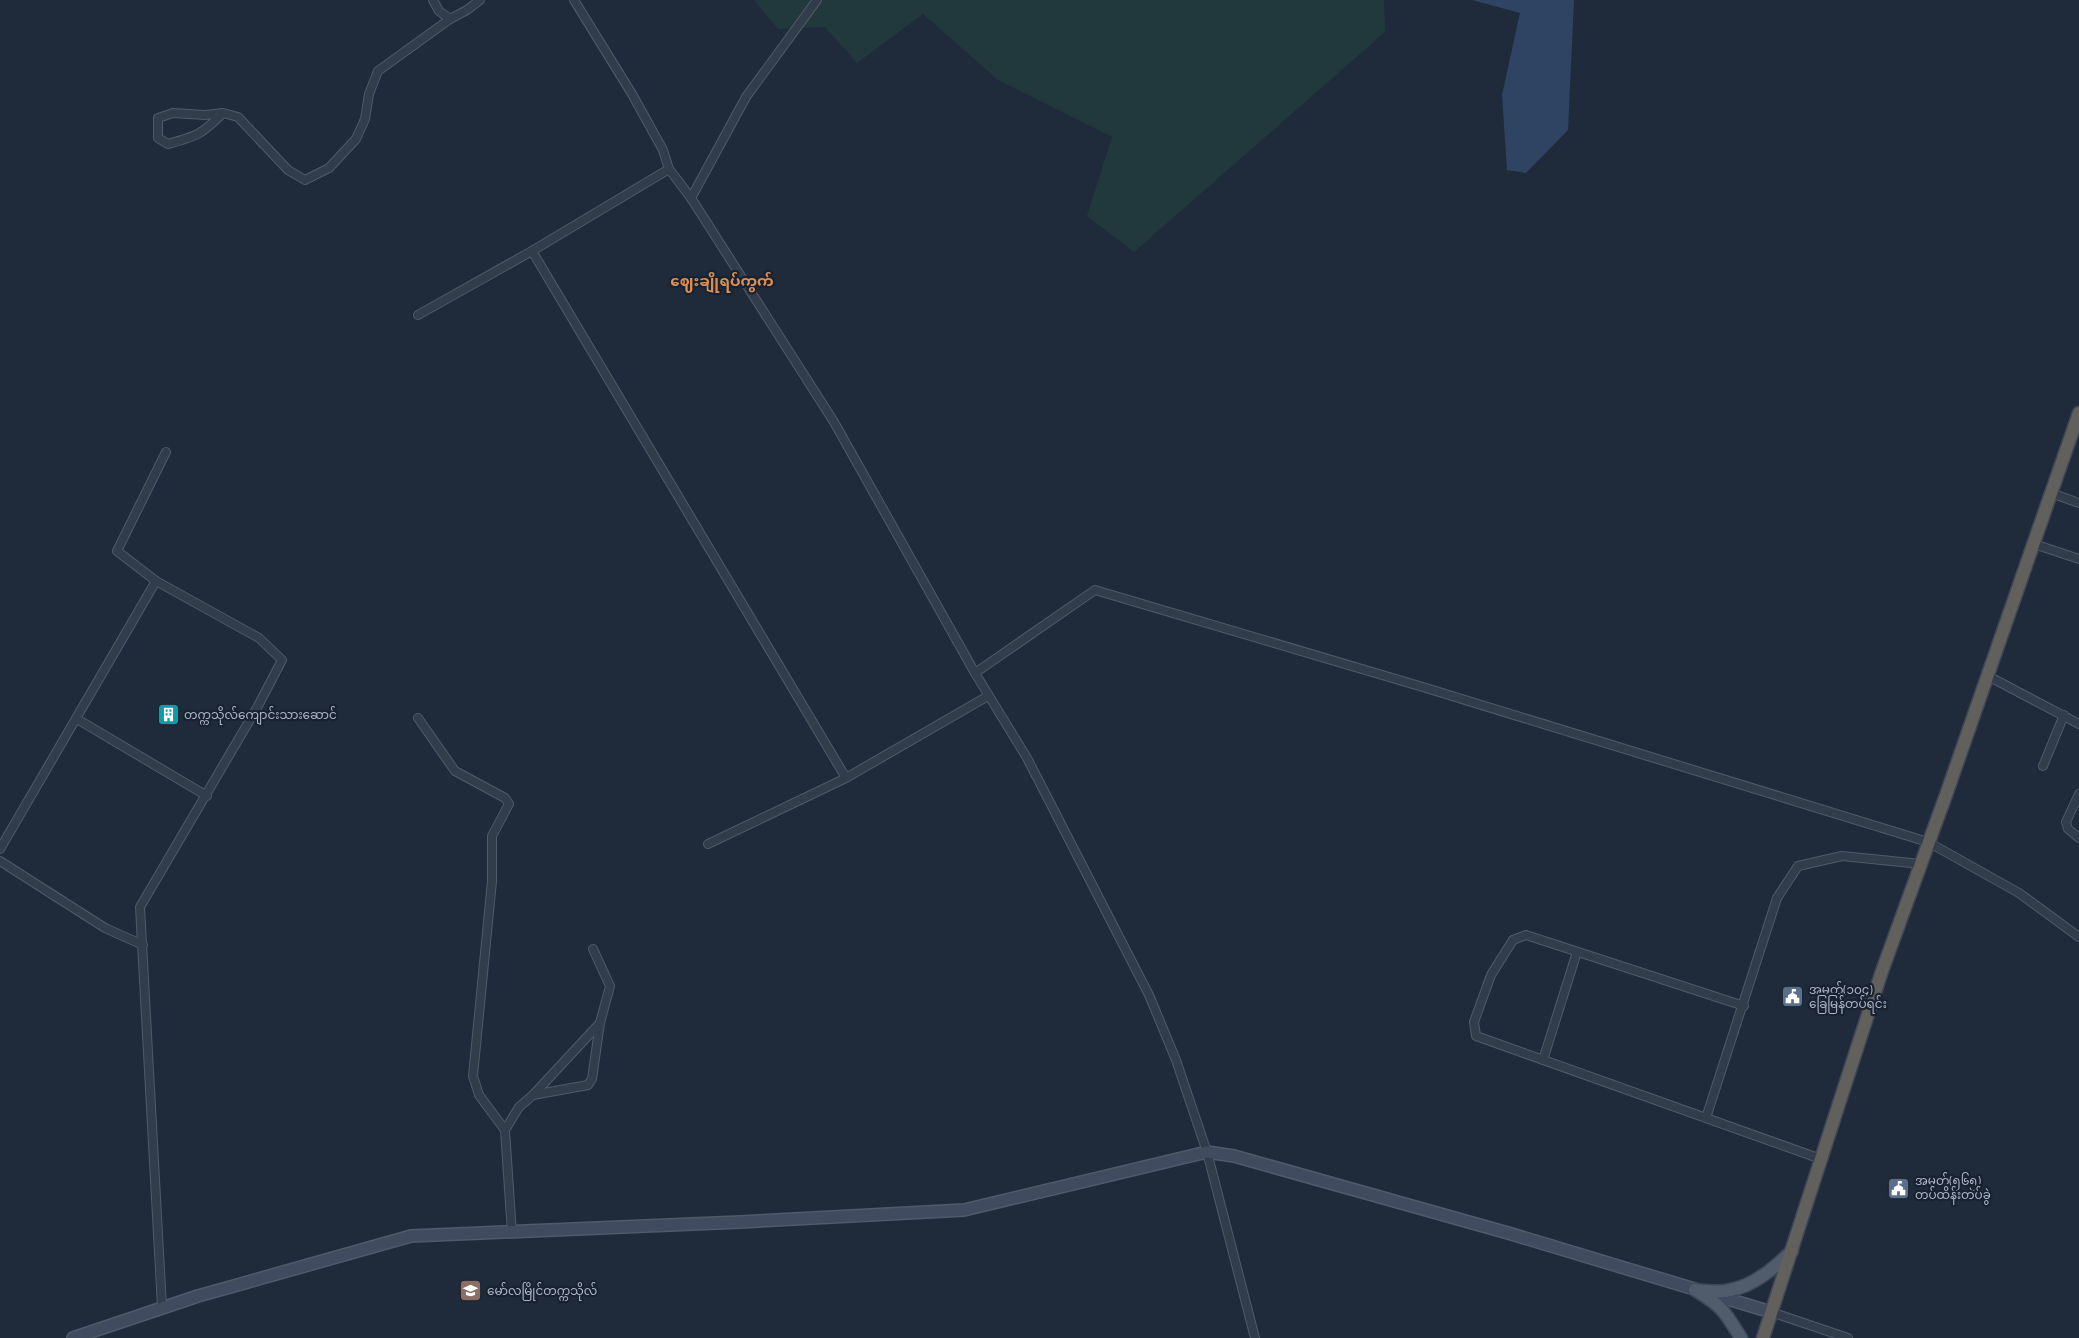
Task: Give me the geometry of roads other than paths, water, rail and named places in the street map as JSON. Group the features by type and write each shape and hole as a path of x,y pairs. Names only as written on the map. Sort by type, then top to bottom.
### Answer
{"highway":[{"path":"1763,1338 1882,971 1946,795 2079,413"}],"main road":[{"path":"74,1338 162,1307 411,1236 512,1233 964,1210 1207,1152 1234,1156 1508,1232 1771,1312"},
{"path":"1695,1290 1720,1292 1732,1290 1770,1272 1792,1251"},
{"path":"1695,1290 1717,1303 1724,1310 1741,1338"}],"street":[{"path":"433,0 439,11 450,19"},
{"path":"223,113 204,132 191,137 168,144 158,138 158,118 173,113 205,115 223,113 238,117 288,170 305,180 329,168 356,139 365,119 369,94 378,71 450,19 480,0"},
{"path":"574,0 632,94 663,150 669,169 691,198 834,422 988,696 1027,758 1149,995 1176,1060 1207,1152 1255,1338"},
{"path":"691,198 746,97 816,0"},
{"path":"418,315 532,252 669,169"},
{"path":"532,252 846,778"},
{"path":"162,1307 140,907 207,796 282,660 259,638 156,582 117,551 166,452"},
{"path":"2051,493 2079,503"},
{"path":"2034,544 2079,559"},
{"path":"0,849 156,582"},
{"path":"975,673 1095,590 1436,691 1928,842 2019,893 2079,937"},
{"path":"1988,676 2064,715 2078,720"},
{"path":"708,844 846,778 988,696"},
{"path":"2043,766 2064,715"},
{"path":"418,718 455,771 505,798 509,804 492,836 492,881 473,1076 479,1095 505,1130 512,1233"},
{"path":"77,719 207,796"},
{"path":"2079,794 2066,822 2068,829 2079,838"},
{"path":"1706,1118 1744,1006 1777,898 1798,866 1842,856 1921,864"},
{"path":"0,861 104,928 143,946"},
{"path":"1744,1006 1526,935 1513,940 1491,975 1474,1022 1476,1036 1821,1159"},
{"path":"533,1095 588,1085 590,1083 600,1023 610,986 593,949"},
{"path":"1543,1060 1577,952"},
{"path":"505,1130 519,1107 533,1095 600,1023"},
{"path":"1771,1312 1848,1338"}],"water":[{"path":"1472,0 1574,0 1568,130 1526,173 1507,170 1502,95 1520,13"}],"place":[{"name":"တက္ကသိုလ်ကျောင်းသားဆောင်","path":"168,715"},
{"name":"အမှတ်(၁၀၄) ခြေမြန်တပ်ရင်း","path":"1793,997"},
{"name":"အမှတ်(၅၆၅) တပ်ထိန်းတပ်ခွဲ","path":"1899,1188"},
{"name":"မော်လမြိုင်တက္ကသိုလ်","path":"471,1291"}],"district":[{"name":"ဈေးချိုရပ်ကွက်","path":"722,281"}]}
